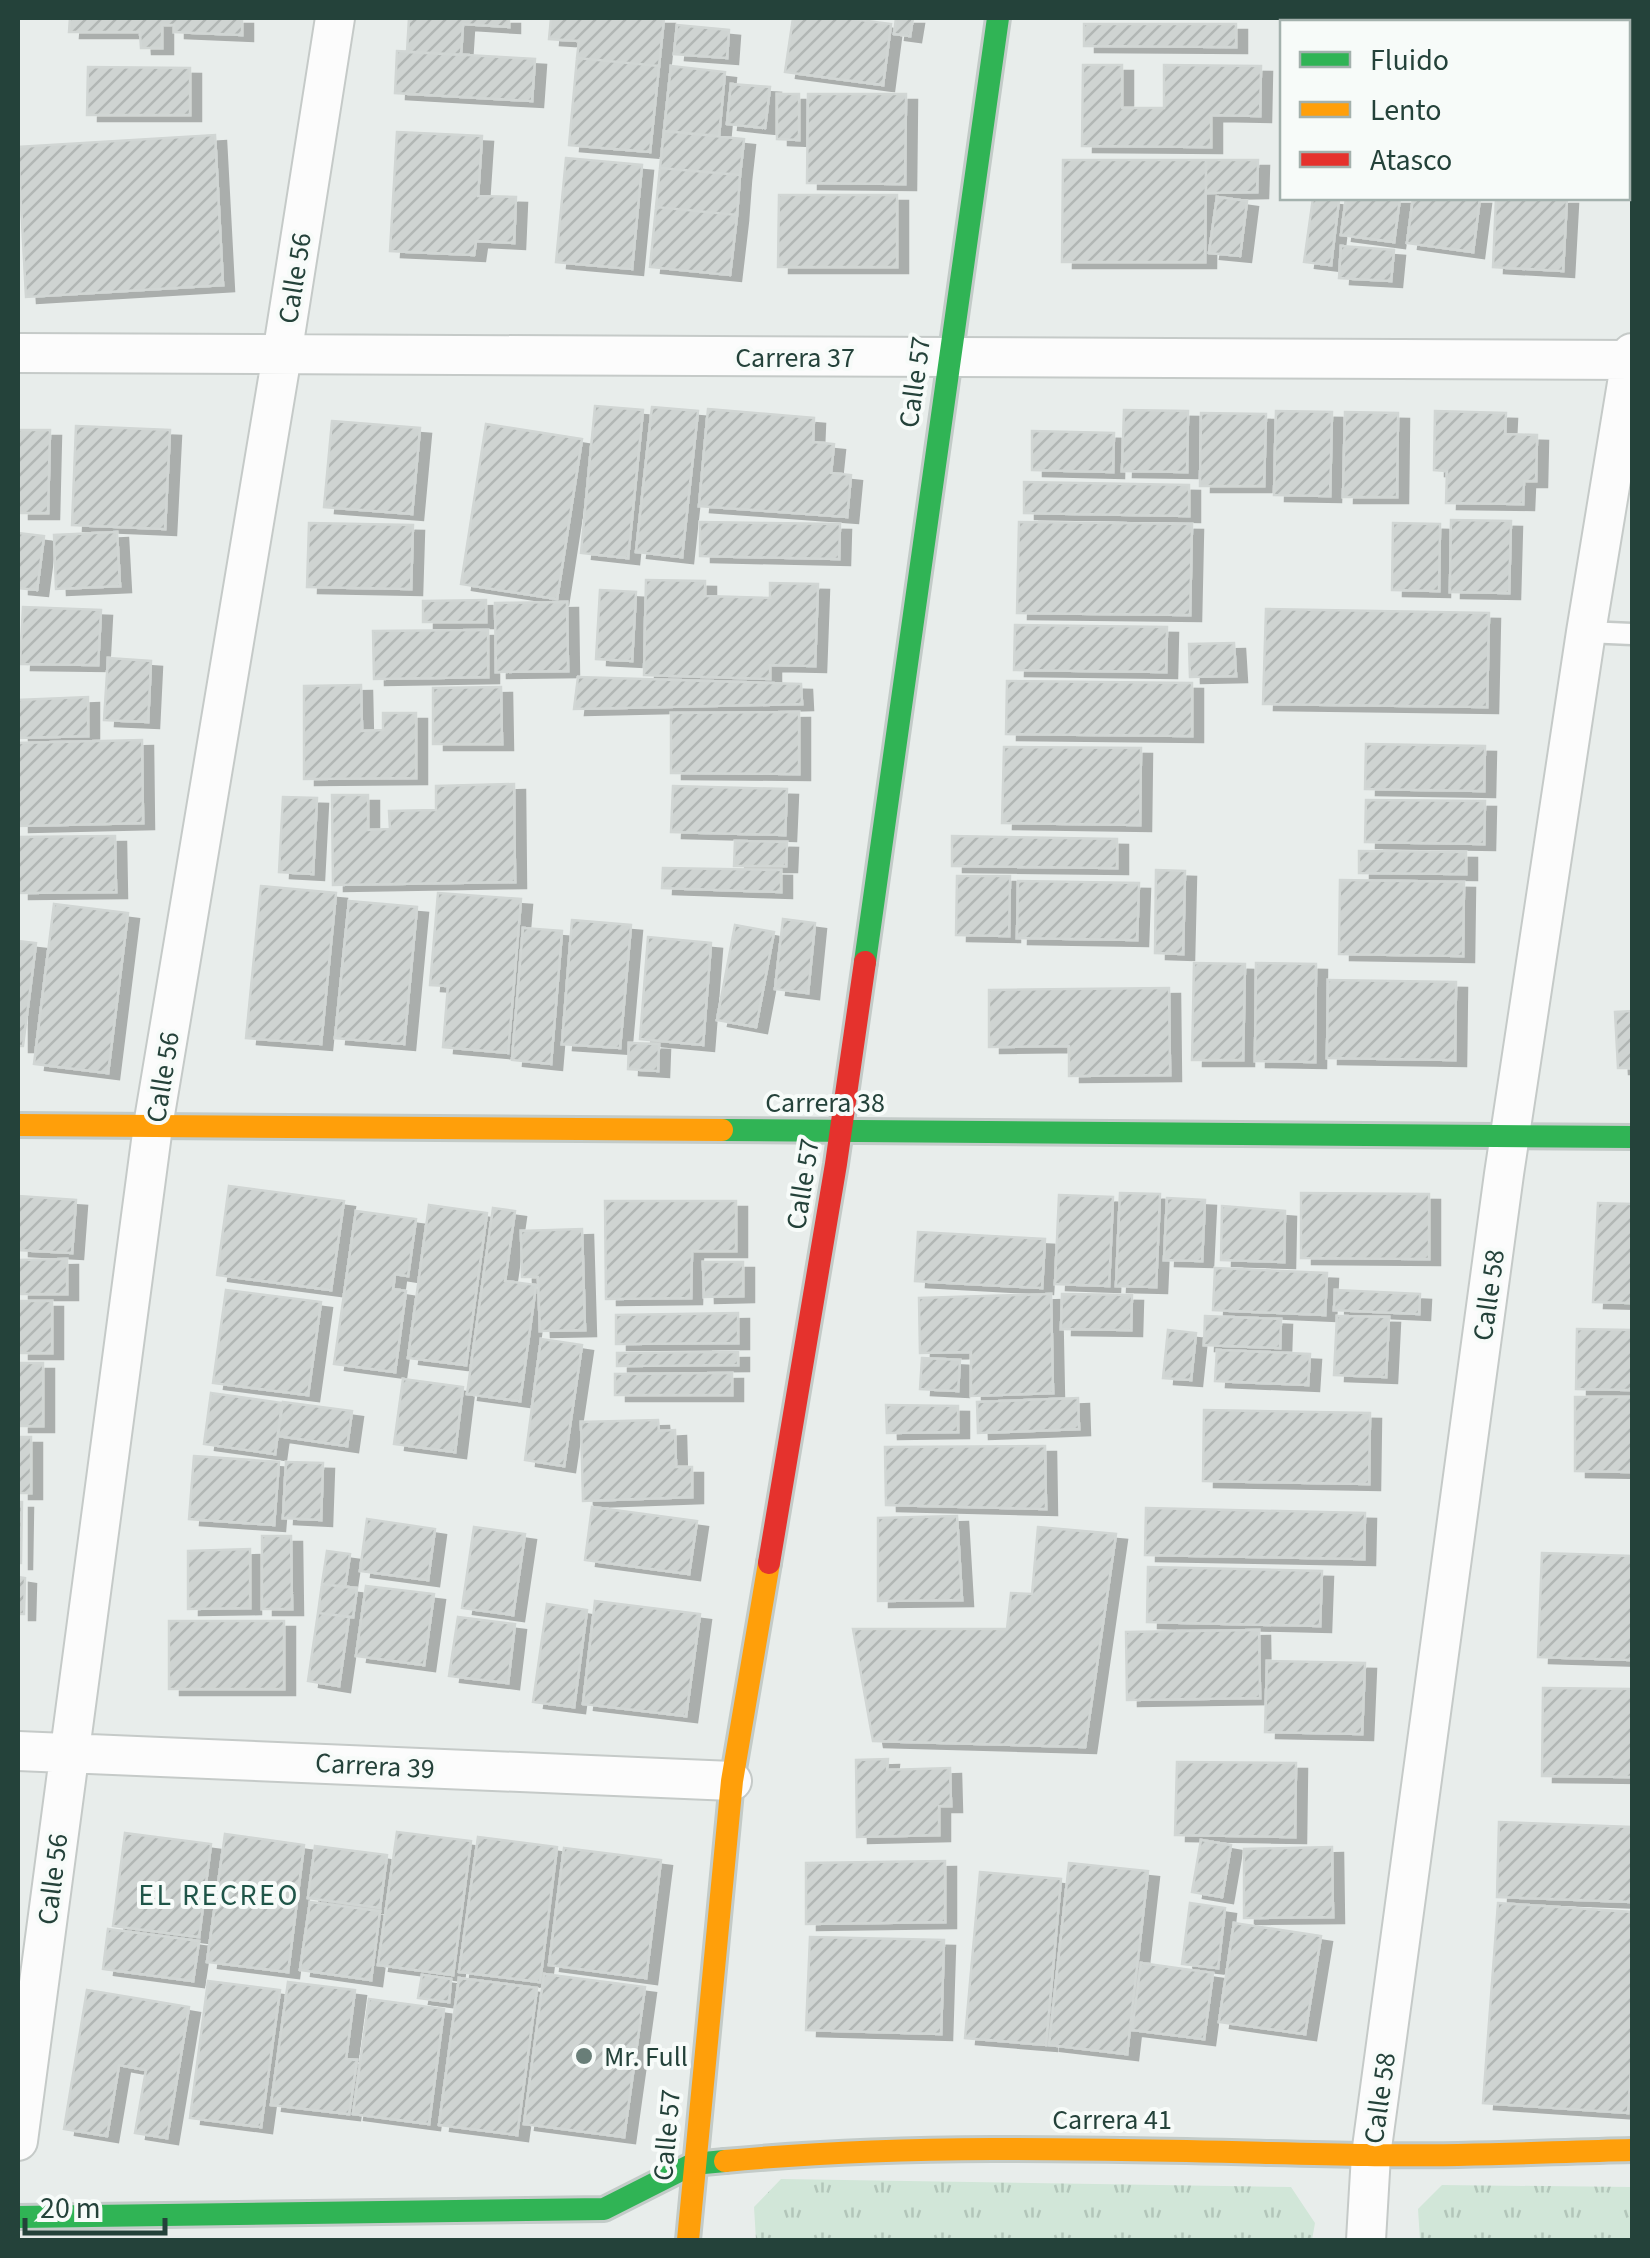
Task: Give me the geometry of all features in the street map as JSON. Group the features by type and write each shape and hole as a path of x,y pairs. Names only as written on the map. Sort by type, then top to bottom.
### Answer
{"street":[{"name":"Calle 56","path":"18,2141 153,1126 334,18"},
{"name":"Calle 57","path":"688,2240 732,1782 840,1132 998,18"},
{"name":"Carrera 37","path":"18,353 1632,358"},
{"name":"Calle 58","path":"1366,2240 1371,2156 1510,1136 1632,358"},
{"name":"Carrera 38","path":"18,1125 1632,1137"},
{"name":"Carrera 39","path":"18,1750 732,1782"},
{"name":"Carrera 41","path":"18,2216 611,2214 693,2164 812,2154 1140,2148 1371,2156 1632,2150"}],"lane":[{"path":"1586,632 1632,634"}],"green space":[{"path":"781,2179 1291,2187 1315,2223 1312,2240 756,2240 754,2207"},
{"path":"1442,2185 1632,2187 1632,2240 1420,2240 1418,2209"}],"building":[{"path":"70,18 242,18 242,35 174,32 174,25 162,25 162,48 141,48 140,32 69,32"},
{"path":"409,18 509,18 509,27 463,24 461,55 407,52"},
{"path":"551,18 664,18 659,66 577,58 579,41 549,39"},
{"path":"793,18 845,18 891,24 883,85 785,72"},
{"path":"896,18 913,18 910,36 894,34"},
{"path":"1287,18 1337,18 1337,20"},
{"path":"1431,18 1594,18 1594,20"},
{"path":"1084,24 1236,24 1236,47 1084,46"},
{"path":"677,25 729,30 727,58 674,54"},
{"path":"397,51 535,59 532,101 395,93"},
{"path":"577,58 659,66 650,152 569,145"},
{"path":"1083,65 1122,65 1122,108 1164,108 1164,65 1261,66 1260,116 1211,115 1211,147 1082,146"},
{"path":"671,66 725,72 719,136 664,131"},
{"path":"88,67 190,68 190,115 87,115"},
{"path":"731,84 770,87 765,128 727,124"},
{"path":"777,94 799,94 799,140 777,139"},
{"path":"808,94 906,94 905,184 807,183"},
{"path":"664,131 744,139 740,175 660,168"},
{"path":"397,132 482,136 478,196 516,197 514,243 476,241 474,255 390,251"},
{"path":"215,135 223,285 26,297 18,147"},
{"path":"566,158 642,165 632,269 556,262"},
{"path":"1063,160 1206,160 1205,262 1062,262"},
{"path":"1206,160 1258,160 1257,192 1206,193"},
{"path":"660,168 740,175 737,215 656,207"},
{"path":"779,195 897,195 897,267 778,267"},
{"path":"1217,197 1247,201 1240,256 1209,253"},
{"path":"1313,200 1339,200 1331,265 1304,262"},
{"path":"1346,200 1400,200 1394,242 1341,235"},
{"path":"1413,200 1480,200 1473,252 1407,243"},
{"path":"1496,200 1567,200 1563,271 1493,267"},
{"path":"656,207 737,215 730,275 650,267"},
{"path":"1341,246 1394,250 1391,281 1339,278"},
{"path":"595,406 643,410 628,558 581,553"},
{"path":"652,407 698,411 682,557 636,552"},
{"path":"708,409 814,418 813,442 834,444 831,473 851,475 847,517 699,506"},
{"path":"1124,410 1188,411 1187,472 1122,471"},
{"path":"1276,411 1332,412 1330,496 1274,495"},
{"path":"1435,411 1506,413 1505,434 1537,435 1536,481 1524,481 1523,504 1446,503 1447,471 1434,470"},
{"path":"1345,412 1398,413 1397,497 1343,497"},
{"path":"1201,413 1266,414 1264,486 1200,486"},
{"path":"332,421 420,428 412,514 324,507"},
{"path":"486,424 582,439 557,599 461,584"},
{"path":"76,426 170,430 165,529 72,525"},
{"path":"18,430 50,430 48,513 18,513"},
{"path":"1032,431 1114,433 1113,472 1032,470"},
{"path":"1024,482 1189,485 1189,516 1024,513"},
{"path":"1451,520 1511,521 1509,593 1450,592"},
{"path":"700,522 840,524 839,559 700,556"},
{"path":"1019,522 1192,524 1190,615 1017,613"},
{"path":"309,523 413,525 411,589 307,587"},
{"path":"1393,523 1440,524 1439,591 1392,590"},
{"path":"117,532 120,586 56,589 54,535"},
{"path":"18,533 44,536 37,590 18,588"},
{"path":"646,580 705,581 705,596 770,598 770,583 818,584 815,666 770,665 770,679 644,675"},
{"path":"600,590 636,592 632,661 596,659"},
{"path":"486,600 486,622 423,622 423,601"},
{"path":"567,602 568,671 496,672 495,603"},
{"path":"23,607 101,610 98,665 20,664"},
{"path":"1266,609 1489,613 1487,707 1263,704"},
{"path":"1015,625 1167,627 1166,672 1014,670"},
{"path":"488,630 488,677 374,679 373,631"},
{"path":"1234,643 1236,676 1190,677 1189,644"},
{"path":"108,658 151,661 148,722 104,720"},
{"path":"578,677 801,684 802,704 574,709"},
{"path":"1007,681 1192,683 1192,736 1006,734"},
{"path":"361,685 362,731 383,730 383,713 416,713 416,778 304,779 304,686"},
{"path":"501,687 502,744 433,744 433,688"},
{"path":"88,697 88,736 18,738 18,700"},
{"path":"799,712 799,774 671,773 671,713"},
{"path":"142,740 143,823 18,826 18,743"},
{"path":"1366,744 1485,746 1484,791 1365,789"},
{"path":"1004,747 1141,748 1140,825 1002,823"},
{"path":"514,784 515,882 333,885 332,795 368,795 368,830 390,829 389,811 436,810 436,786"},
{"path":"673,786 787,789 785,835 671,832"},
{"path":"283,797 317,798 313,874 279,872"},
{"path":"1366,800 1485,801 1484,844 1365,842"},
{"path":"115,836 116,892 18,893 18,837"},
{"path":"952,836 1117,839 1117,868 952,866"},
{"path":"735,841 787,842 786,866 734,866"},
{"path":"1359,851 1466,852 1466,874 1359,873"},
{"path":"663,868 781,870 781,892 662,888"},
{"path":"1156,870 1185,871 1183,954 1155,953"},
{"path":"957,876 1010,876 1009,936 956,935"},
{"path":"1340,880 1464,882 1463,956 1339,954"},
{"path":"1018,881 1139,883 1137,940 1017,938"},
{"path":"261,886 336,893 321,1044 246,1038"},
{"path":"438,893 521,899 508,1053 443,1047 448,986 430,985"},
{"path":"349,901 417,907 404,1044 335,1038"},
{"path":"54,904 128,913 108,1073 34,1064"},
{"path":"783,919 815,923 808,993 775,989"},
{"path":"572,920 631,925 620,1048 562,1044"},
{"path":"735,925 774,932 756,1027 717,1020"},
{"path":"523,928 562,931 551,1064 512,1060"},
{"path":"648,937 711,943 703,1045 640,1039"},
{"path":"18,941 36,943 23,1046 18,1046"},
{"path":"1194,963 1245,964 1243,1060 1192,1060"},
{"path":"1256,963 1316,964 1315,1062 1255,1061"},
{"path":"1328,980 1456,982 1455,1060 1327,1058"},
{"path":"1169,988 1170,1075 1069,1076 1069,1046 989,1047 989,990"},
{"path":"1632,1011 1632,1068 1618,1068 1615,1012"},
{"path":"629,1043 659,1044 658,1071 628,1069"},
{"path":"229,1186 344,1201 331,1290 217,1275"},
{"path":"1120,1193 1160,1194 1156,1287 1116,1286"},
{"path":"1301,1193 1429,1194 1429,1259 1301,1258"},
{"path":"1059,1195 1113,1197 1109,1286 1055,1284"},
{"path":"18,1196 76,1200 72,1253 18,1250"},
{"path":"1167,1198 1205,1200 1202,1261 1164,1260"},
{"path":"605,1201 736,1201 736,1251 692,1251 691,1298 606,1299"},
{"path":"1598,1203 1632,1204 1632,1303 1593,1302"},
{"path":"429,1205 487,1213 466,1365 408,1358"},
{"path":"1222,1206 1285,1211 1284,1262 1221,1260"},
{"path":"493,1208 515,1211 505,1281 536,1285 520,1401 467,1394"},
{"path":"356,1211 416,1219 408,1276 395,1274 393,1289 406,1291 395,1372 334,1364"},
{"path":"582,1229 585,1330 540,1331 538,1277 522,1277 521,1231"},
{"path":"918,1232 1045,1239 1042,1288 915,1281"},
{"path":"67,1259 67,1294 18,1294 18,1260"},
{"path":"703,1262 743,1262 743,1296 704,1297"},
{"path":"1215,1268 1327,1273 1325,1315 1213,1310"},
{"path":"226,1290 321,1302 308,1395 213,1383"},
{"path":"1335,1290 1420,1294 1419,1314 1334,1310"},
{"path":"1051,1294 1053,1393 971,1396 971,1352 920,1353 919,1298"},
{"path":"1062,1294 1132,1295 1131,1330 1061,1329"},
{"path":"18,1301 52,1301 52,1353 18,1353"},
{"path":"738,1313 738,1343 616,1344 616,1315"},
{"path":"1205,1316 1281,1319 1280,1348 1204,1345"},
{"path":"1337,1316 1389,1317 1386,1377 1334,1375"},
{"path":"1577,1329 1632,1330 1632,1390 1576,1389"},
{"path":"1168,1330 1196,1333 1191,1380 1163,1378"},
{"path":"541,1339 582,1345 564,1466 525,1460"},
{"path":"1217,1350 1310,1354 1308,1385 1215,1381"},
{"path":"738,1352 738,1365 617,1366 617,1353"},
{"path":"922,1358 960,1360 958,1391 920,1389"},
{"path":"18,1363 43,1363 43,1426 18,1426"},
{"path":"732,1373 732,1395 615,1395 615,1374"},
{"path":"403,1379 463,1387 455,1452 394,1444"},
{"path":"211,1393 282,1403 275,1454 204,1444"},
{"path":"1575,1397 1632,1397 1632,1472 1575,1471"},
{"path":"1078,1398 1079,1429 978,1433 977,1402"},
{"path":"283,1402 352,1411 347,1446 278,1436"},
{"path":"886,1405 958,1406 958,1432 887,1433"},
{"path":"1204,1410 1370,1413 1369,1484 1203,1481"},
{"path":"658,1420 659,1431 675,1430 676,1467 692,1467 692,1497 583,1501 581,1422"},
{"path":"18,1437 31,1437 31,1493 18,1493"},
{"path":"1045,1446 1046,1509 886,1505 885,1447"},
{"path":"194,1456 279,1462 274,1525 189,1519"},
{"path":"286,1462 323,1463 321,1520 283,1518"},
{"path":"18,1502 22,1502 21,1563 18,1563"},
{"path":"592,1507 697,1521 689,1574 585,1560"},
{"path":"1146,1508 1365,1513 1364,1559 1145,1555"},
{"path":"957,1516 962,1600 878,1601 878,1518"},
{"path":"367,1519 435,1529 428,1580 360,1571"},
{"path":"474,1527 525,1534 513,1615 462,1608"},
{"path":"1038,1527 1116,1534 1085,1747 873,1741 853,1629 1007,1629 1011,1593 1032,1594"},
{"path":"262,1536 291,1536 292,1609 262,1609"},
{"path":"250,1549 250,1608 188,1609 188,1551"},
{"path":"327,1551 350,1554 345,1587 322,1584"},
{"path":"1542,1553 1632,1556 1632,1660 1538,1657"},
{"path":"1148,1567 1322,1571 1320,1626 1147,1622"},
{"path":"18,1577 25,1578 24,1614 18,1614"},
{"path":"322,1584 357,1588 353,1617 318,1613"},
{"path":"366,1586 434,1594 424,1665 356,1656"},
{"path":"595,1601 700,1614 686,1716 583,1704"},
{"path":"547,1604 587,1610 574,1707 533,1702"},
{"path":"318,1613 349,1617 339,1686 308,1681"},
{"path":"458,1617 515,1624 508,1683 449,1676"},
{"path":"169,1621 284,1621 284,1689 169,1689"},
{"path":"1259,1630 1260,1698 1127,1700 1126,1632"},
{"path":"1267,1661 1365,1663 1362,1734 1265,1732"},
{"path":"1543,1688 1632,1689 1632,1777 1542,1776"},
{"path":"888,1759 887,1770 950,1768 951,1806 939,1806 939,1835 857,1837 856,1760"},
{"path":"1177,1762 1296,1763 1295,1837 1175,1835"},
{"path":"1499,1822 1632,1827 1632,1902 1497,1897"},
{"path":"397,1832 471,1841 453,1975 378,1965"},
{"path":"125,1833 211,1844 199,1937 113,1926"},
{"path":"225,1834 304,1845 288,1972 207,1962"},
{"path":"478,1837 557,1847 540,1982 459,1972"},
{"path":"1201,1840 1231,1845 1222,1897 1192,1892"},
{"path":"315,1846 387,1855 380,1908 308,1898"},
{"path":"1332,1847 1333,1917 1244,1918 1244,1849"},
{"path":"564,1848 661,1860 646,1978 549,1965"},
{"path":"945,1861 945,1922 806,1924 806,1863"},
{"path":"1069,1863 1148,1871 1127,2054 1049,2045"},
{"path":"980,1872 1061,1879 1046,2045 965,2038"},
{"path":"310,1902 380,1911 371,1980 300,1970"},
{"path":"1190,1903 1225,1908 1218,1968 1182,1964"},
{"path":"1498,1903 1632,1912 1628,2113 1483,2103"},
{"path":"1234,1923 1321,1936 1305,2034 1219,2022"},
{"path":"108,1929 199,1941 193,1981 103,1969"},
{"path":"810,1937 944,1940 941,2034 806,2030"},
{"path":"1141,1963 1213,1973 1204,2039 1132,2030"},
{"name":"Mr. Full","path":"544,1974 645,1987 624,2137 524,2124"},
{"path":"422,1975 451,1979 449,2002 418,1998"},
{"path":"459,1978 537,1988 517,2135 439,2125"},
{"path":"208,1981 280,1990 261,2127 190,2118"},
{"path":"288,1982 355,1990 346,2059 357,2060 349,2114 271,2105"},
{"path":"87,1990 189,2007 167,2138 135,2133 146,2070 119,2065 107,2136 64,2129"},
{"path":"369,1999 444,2009 429,2124 353,2114"}],"traffic: fast":[{"path":"865,962 998,18"},
{"path":"722,1130 1632,1137"},
{"path":"18,2217 604,2209 693,2164 725,2161"}],"traffic: slow":[{"path":"18,1125 722,1130"},
{"path":"688,2240 732,1781 769,1563"},
{"path":"725,2161 965,2149 1400,2155 1632,2150"}],"traffic: jam":[{"path":"769,1563 836,1164 865,962"}],"place":[{"name":"Mr. Full","path":"584,2056"}],"district":[{"name":"EL RECREO","path":"219,1895"}]}
